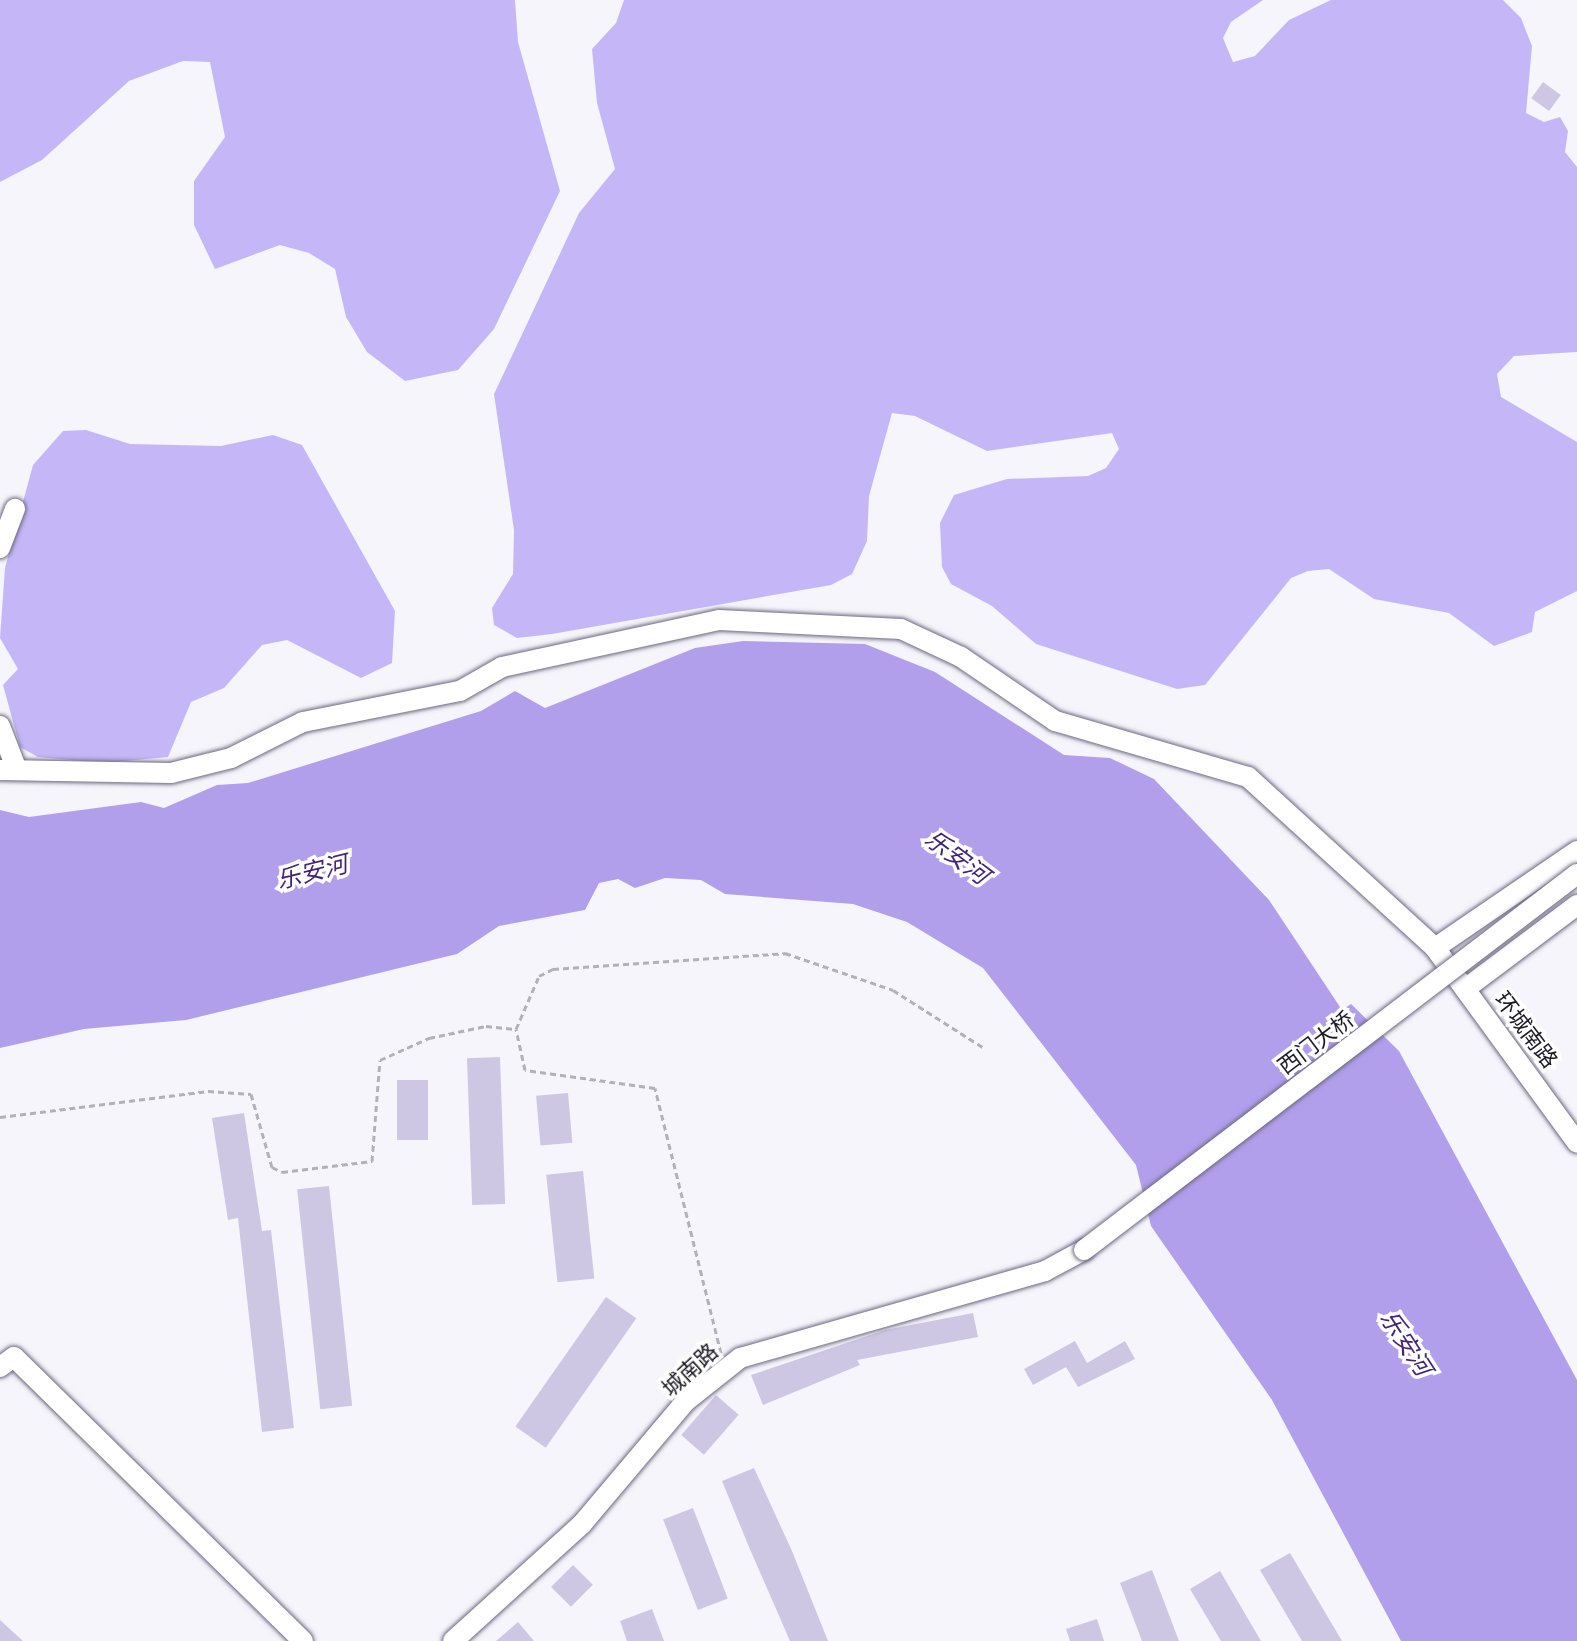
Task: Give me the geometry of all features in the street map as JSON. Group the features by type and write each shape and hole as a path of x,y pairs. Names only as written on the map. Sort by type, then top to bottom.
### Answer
{"street":[{"path":"0,548 15,509"},
{"name":"环城南路","path":"8,770 171,773 231,758 303,722 460,691 502,667 691,624 745,617 866,622 929,638 1033,711 1081,733 1248,777 1435,948 1577,1143"},
{"path":"0,726 8,770"},
{"path":"1435,948 1577,851"},
{"name":"西门大桥","path":"1084,1250 1577,874"},
{"path":"1465,989 1577,905"},
{"name":"城南路","path":"453,1641 582,1524 686,1401 724,1368 774,1345 1045,1271 1084,1250"},
{"path":"7,1362 303,1641"}],"path":[{"path":"724,1368 655,1088 525,1070 516,1029 527,992 553,969 785,953 893,990 984,1048"},
{"path":"0,1117 208,1091 251,1094 272,1167 282,1172 372,1161 380,1060 429,1038 486,1026 516,1029"}],"shaded area":[{"path":"0,0 515,0 518,42 560,191 494,329 458,370 405,381 367,352 346,317 335,269 309,253 280,245 215,269 194,225 194,181 225,137 210,62 183,61 129,81 42,160 0,182"},
{"path":"624,0 1263,0 1231,22 1223,38 1233,62 1255,56 1289,20 1331,0 1503,0 1521,18 1532,46 1526,113 1544,122 1560,117 1568,131 1565,152 1577,167 1577,352 1514,356 1497,374 1501,397 1577,442 1577,591 1535,612 1532,632 1494,646 1449,613 1374,599 1329,569 1308,571 1291,578 1205,685 1177,689 1036,644 992,606 951,584 942,567 940,523 954,495 1007,479 1088,476 1106,468 1119,449 1112,433 987,451 915,416 892,413 869,496 867,541 852,574 831,585 552,634 517,638 494,625 492,608 513,574 514,530 494,394 579,213 615,169 597,103 592,49 616,23"},
{"path":"86,430 130,444 221,446 273,435 302,445 395,611 392,663 361,678 287,640 262,645 224,688 191,702 168,757 104,763 38,757 20,747 3,685 18,669 0,638 5,568 33,465 63,431"}],"water":[{"name":"乐安河","path":"743,641 865,644 935,672 1064,755 1110,758 1154,779 1269,900 1342,1010 1351,1004 1399,1051 1577,1380 1577,1641 1401,1641 1272,1400 1151,1226 1136,1165 983,968 907,922 853,904 725,894 701,880 665,878 635,888 618,879 599,883 585,910 499,926 457,954 186,1020 84,1029 0,1048 0,810 29,817 141,802 164,808 217,785 248,783 481,711 515,691 545,708 695,648"}],"building":[{"path":"1543,82 1561,95 1549,111 1531,98"},
{"path":"500,1057 505,1204 472,1205 467,1058"},
{"path":"397,1080 428,1080 428,1140 397,1140"},
{"path":"568,1093 572,1143 540,1146 536,1096"},
{"path":"244,1113 262,1231 271,1230 294,1428 262,1432 238,1218 228,1220 212,1118"},
{"path":"583,1171 594,1278 557,1282 546,1175"},
{"path":"329,1186 352,1406 320,1409 297,1189"},
{"path":"606,1297 636,1318 546,1448 515,1426"},
{"path":"973,1313 978,1337 857,1360 860,1365 763,1405 751,1375 885,1330"},
{"path":"1075,1341 1087,1363 1125,1341 1135,1359 1078,1387 1066,1367 1033,1385 1024,1369"},
{"path":"716,1395 739,1415 704,1455 681,1435"},
{"path":"754,1468 828,1641 790,1641 749,1547 722,1481"},
{"path":"693,1508 728,1599 698,1610 663,1519"},
{"path":"1290,1553 1342,1641 1302,1641 1260,1570"},
{"path":"573,1565 593,1585 571,1607 551,1587"},
{"path":"1152,1570 1179,1641 1142,1641 1120,1583"},
{"path":"1220,1571 1261,1641 1221,1641 1190,1589"},
{"path":"652,1609 664,1641 627,1641 620,1621"},
{"path":"1097,1619 1104,1641 1070,1641 1066,1629"},
{"path":"0,1620 23,1641 0,1641"},
{"path":"518,1622 534,1641 496,1641"}]}
